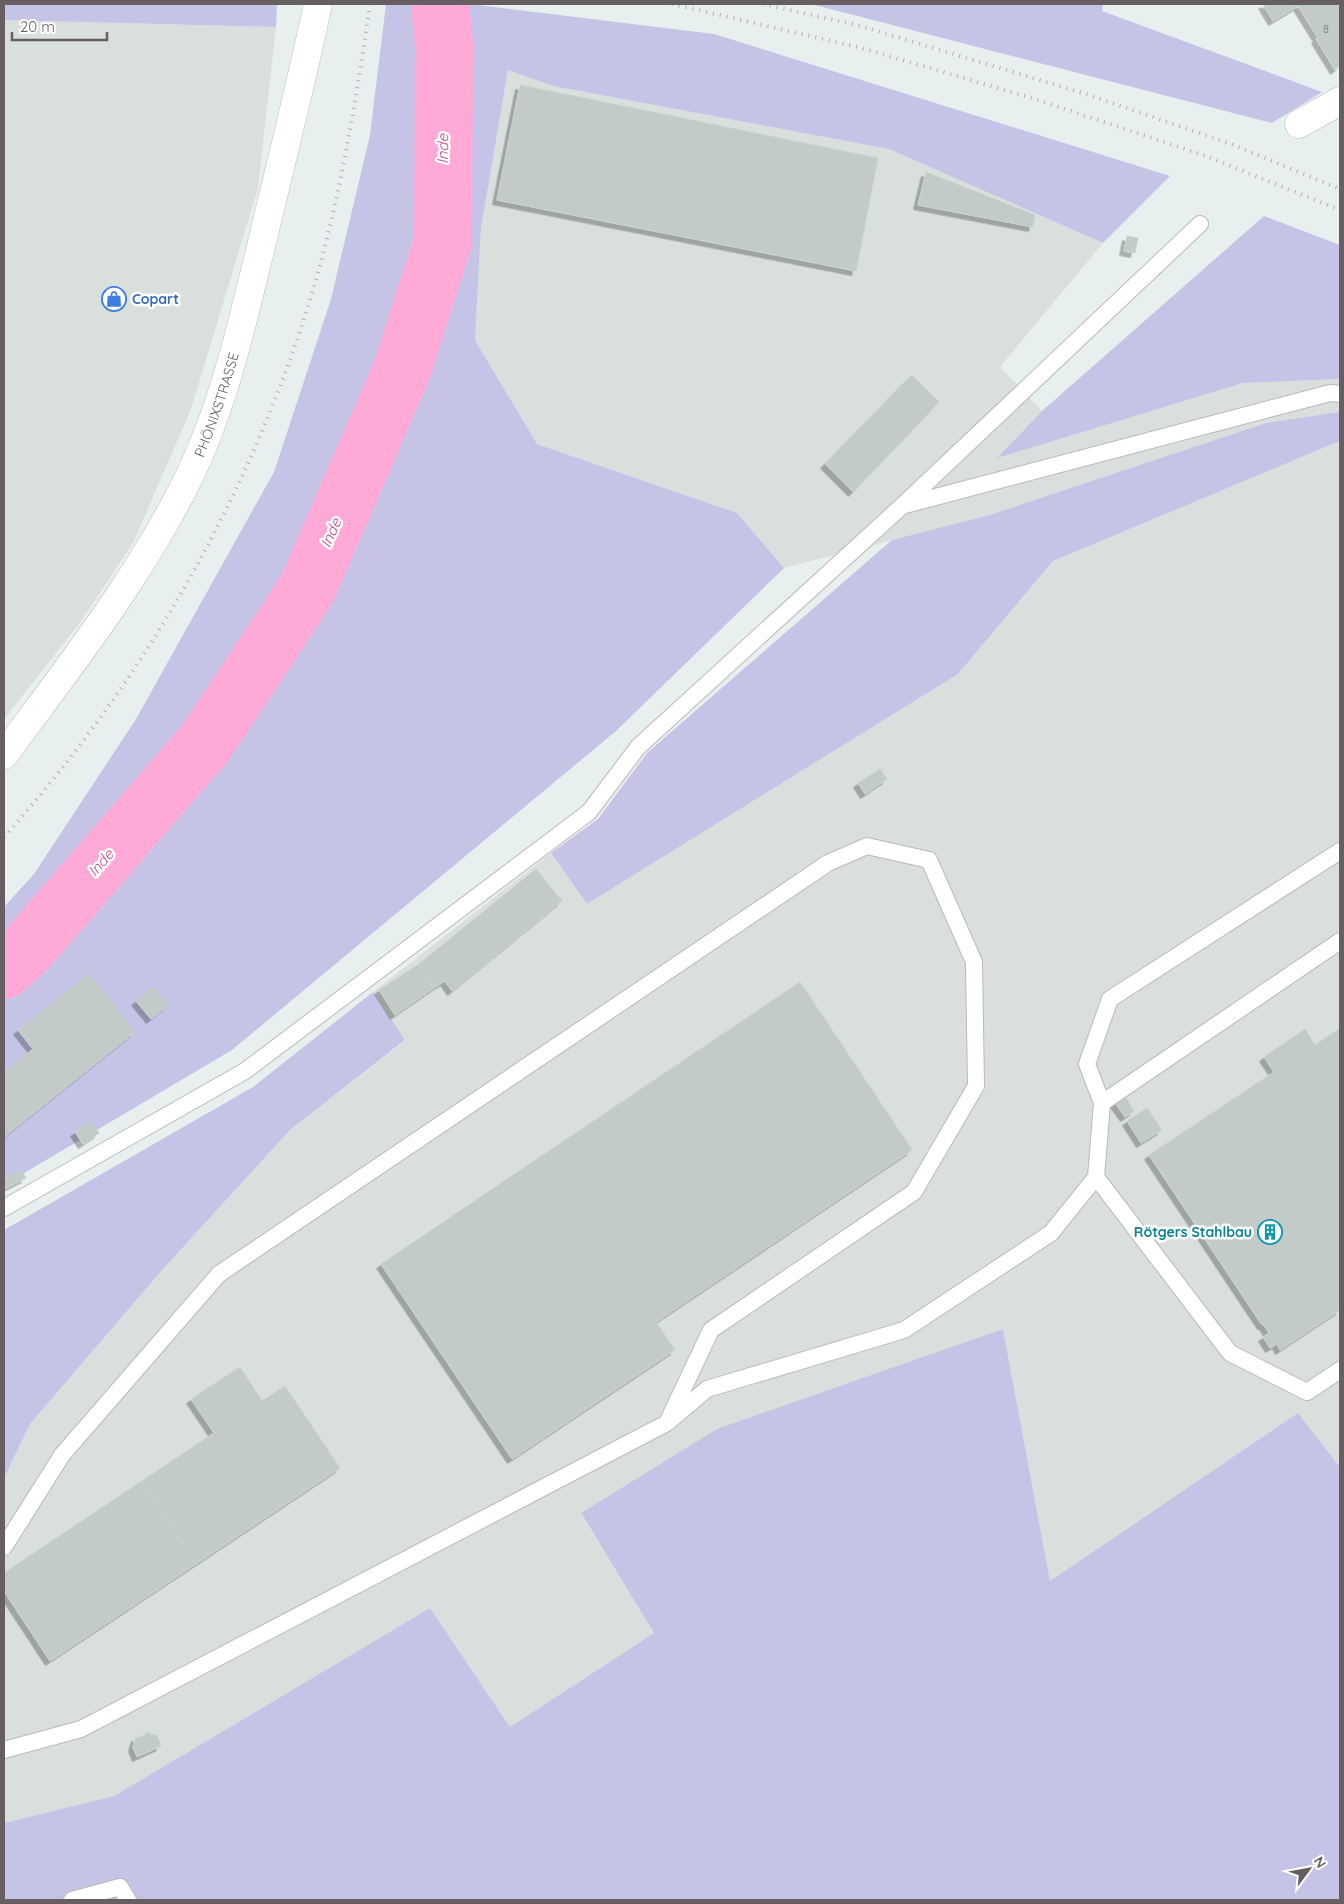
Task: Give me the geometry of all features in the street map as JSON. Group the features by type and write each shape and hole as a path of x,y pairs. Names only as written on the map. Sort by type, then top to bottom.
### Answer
{"main road":[{"name":"PHÖNIXSTRASSE","path":"4,756 92,636 144,557 186,483 215,417 236,350 305,66 318,4"},
{"path":"1299,124 1340,101"}],"lane":[{"path":"4,1208 246,1072 589,812 638,747 903,505 1200,224"},
{"path":"903,505 1330,393 1340,394"},
{"path":"4,1547 62,1456 219,1274 828,863 867,846 929,860 974,962 976,1086 914,1192 712,1330 667,1423"},
{"path":"4,1750 82,1729 667,1423 707,1389 904,1330 1051,1233 1096,1177 1102,1104 1088,1064 1110,999 1340,851"},
{"path":"1102,1104 1340,941"},
{"path":"1096,1177 1230,1353 1307,1392 1340,1370"},
{"path":"72,1900 120,1887 128,1900"}],"shaded area":[{"path":"4,4 277,4 276,27 4,20"},
{"path":"386,4 469,4 714,34 1170,176 1103,243 889,149 553,86 508,70 481,228 475,340 537,444 737,513 784,568 616,731 232,1050 4,1185 4,907 34,874 136,719 274,472 331,299 370,135"},
{"path":"811,4 1103,4 1102,11 1322,92 1272,123"},
{"name":"Copart","path":"4,20 276,27 258,188 191,409 133,543 79,624 4,719"},
{"path":"508,70 553,86 889,149 1103,243 1000,367 1042,411 998,457 1243,383 1340,379 1340,437 1339,412 993,514 784,568 737,513 537,444 475,340 481,228"},
{"path":"1264,216 1340,245 1340,379 1243,383 997,458 1042,411"},
{"path":"1339,412 1340,441 1053,561 958,674 587,904 551,853 598,819 647,753 892,540 993,514 1266,423"},
{"path":"1340,441 1340,1467 1298,1413 1050,1581 1003,1329 581,1514 654,1633 510,1727 430,1608 114,1796 4,1823 4,1478 30,1424 163,1269 290,1130 405,1041 373,992 551,853 587,904 958,674 1053,561"},
{"path":"373,992 405,1040 290,1130 163,1269 30,1424 4,1478 4,1230 253,1087"},
{"path":"1003,1329 1050,1581 1298,1413 1340,1467 1340,1900 4,1900 4,1823 114,1796 430,1608 510,1727 654,1633 581,1513 717,1429"}],"building":[{"path":"1263,4 1337,4 1340,9 1340,66 1335,70 1298,6 1273,21"},
{"path":"520,85 878,158 856,271 497,200"},
{"path":"926,172 1035,215 1033,227 918,205"},
{"path":"1127,236 1138,238 1135,253 1124,251"},
{"path":"912,375 939,402 853,492 825,464"},
{"path":"880,769 887,779 865,794 858,783"},
{"path":"536,869 562,901 452,991 445,981 434,988 419,964"},
{"path":"419,964 434,988 395,1015 379,990"},
{"path":"89,974 135,1032 4,1137 4,1072 33,1049 18,1030"},
{"path":"800,982 912,1150 656,1322 675,1350 512,1459 381,1264"},
{"path":"153,987 168,1005 151,1019 136,1001"},
{"name":"Rötgers Stahlbau","path":"1340,1028 1340,1310 1280,1350 1277,1344 1270,1348 1263,1337 1269,1333 1264,1325 1262,1325 1149,1155 1274,1072 1264,1057 1305,1029 1315,1045"},
{"path":"1125,1096 1134,1111 1125,1117 1115,1103"},
{"path":"1147,1108 1162,1130 1141,1143 1127,1121"},
{"path":"91,1122 99,1133 83,1144 75,1132"},
{"path":"21,1170 26,1178 4,1189 4,1179"},
{"path":"240,1367 262,1401 285,1386 340,1468 196,1564 142,1481 214,1433 191,1399"},
{"path":"142,1481 196,1564 50,1661 4,1591 4,1573"},
{"path":"146,1732 157,1736 161,1746 137,1757 133,1747 136,1737 139,1738 145,1735"}],"waterway":[{"name":"Inde","path":"4,970 26,950 206,742 307,589 402,370 443,241 444,44 440,4"}],"railway":[{"path":"4,837 55,778 102,716 146,651 186,585 223,516 256,446 285,374 310,300 330,227 346,153 370,4"},
{"path":"672,4 858,47 1035,99 1206,156 1340,210"},
{"path":"763,4 861,26 1089,95 1231,144 1340,189"}],"place":[{"name":"Copart","path":"114,299"},
{"name":"Rötgers Stahlbau","path":"1270,1232"}]}
